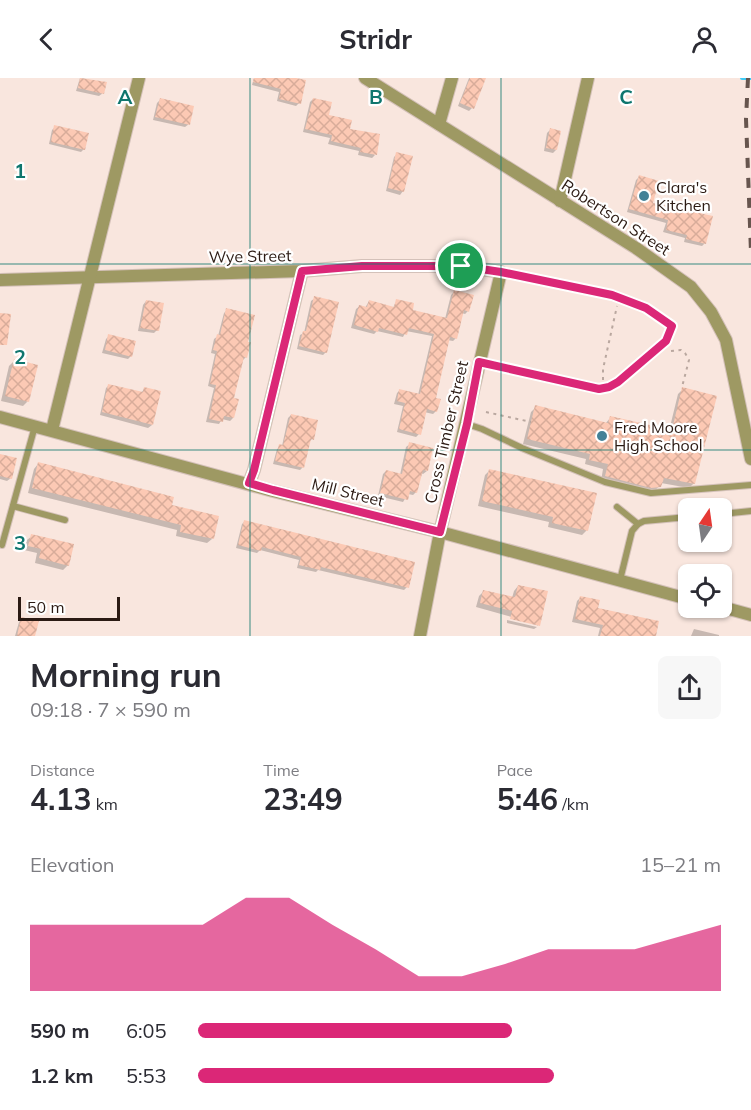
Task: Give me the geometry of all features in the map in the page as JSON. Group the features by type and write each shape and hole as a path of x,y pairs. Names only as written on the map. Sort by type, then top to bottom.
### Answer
{"street":[{"path":"52,430 139,78"},
{"name":"Robertson Street","path":"364,78 636,248 691,287 711,312 726,340 751,459"},
{"path":"439,124 452,78"},
{"path":"560,201 588,78"},
{"name":"Wye Street","path":"0,280 302,271 362,266 461,266 501,272"},
{"path":"249,483 302,271"},
{"name":"Cross Timber Street","path":"420,636 440,532 501,272"},
{"name":"Mill Street","path":"0,417 678,596"},
{"path":"732,610 751,615"}],"lane":[{"path":"479,362 599,389 618,382 666,341 672,326 646,308 612,295 501,272"},
{"path":"467,424 605,482 651,493 751,485"},
{"path":"2,545 35,426"},
{"path":"13,506 64,520"},
{"path":"617,507 638,524"},
{"path":"732,513 751,511"},
{"path":"620,580 632,531 638,524 678,518"}],"path":[{"path":"603,380 603,369 617,306"},
{"path":"666,352 681,350 688,357 682,387"},
{"path":"486,412 531,422"}],"building":[{"path":"80,78 107,82 104,94 78,88"},
{"path":"254,78 306,80 301,104 279,99 281,89 253,82"},
{"path":"470,78 486,78 474,109 460,103"},
{"path":"160,98 194,106 190,125 155,117"},
{"path":"313,98 332,102 329,115 352,120 350,129 380,134 377,155 360,152 361,148 331,141 332,135 305,129"},
{"path":"54,125 89,133 85,150 51,142"},
{"path":"550,128 561,131 557,150 546,148"},
{"path":"396,152 413,156 404,192 388,188"},
{"path":"639,175 659,181 653,203 713,216 706,244 686,239 687,235 666,230 668,220 629,209"},
{"path":"454,290 474,295 469,312 464,310 457,339 450,337 436,398 441,399 437,412 427,409 421,435 399,429 405,403 397,401 399,389 420,394 434,334 409,328 407,335 379,328 378,332 354,325 359,305 367,307 369,300 394,307 396,299 414,303 413,310 447,318"},
{"path":"314,296 339,302 327,353 299,346 303,331 306,331"},
{"path":"146,300 164,303 159,331 140,328"},
{"path":"226,308 255,315 248,342 251,342 247,358 244,357 234,398 239,399 234,418 224,416 223,422 209,419 216,385 210,384 217,351 213,350 217,334 220,335"},
{"path":"0,313 11,314 7,345 0,345"},
{"path":"108,334 136,341 132,357 105,350"},
{"path":"14,359 38,365 29,402 5,396"},
{"path":"108,384 143,392 144,387 161,391 153,425 102,412"},
{"path":"682,387 717,396 695,484 664,478 661,487 651,488 605,476 608,464 589,460 590,454 527,439 535,405 608,423 610,416 672,430"},
{"path":"291,414 318,420 304,468 275,461 279,444 283,445"},
{"path":"409,442 433,448 428,471 423,470 417,493 410,491 408,500 380,493 386,470 402,474"},
{"path":"0,454 17,458 12,479 0,476"},
{"path":"38,462 174,497 172,505 219,516 214,539 180,532 181,525 32,488"},
{"path":"489,469 597,493 588,531 552,523 553,517 482,501"},
{"path":"244,520 415,562 409,588 321,567 320,570 299,565 301,557 262,547 261,551 238,545"},
{"path":"31,534 74,544 69,566 39,558 41,549 28,546"},
{"path":"518,585 548,591 540,626 510,619 512,611 480,603 483,590 515,597"},
{"path":"580,596 600,600 598,608 659,621 656,636 600,636 603,625 575,619"},
{"path":"21,617 39,621 35,636 17,636"}],"waterway":[{"path":"742,78 751,78"}],"railway":[{"path":"748,78 746,119 751,252"}],"place":[{"name":"Clara's Kitchen","path":"644,196"},
{"name":"Fred Moore High School","path":"602,436"}],"route":[{"path":"362,266 461,266 612,295 646,308 672,326 666,341 618,382 599,389 479,362 467,424 440,532 249,483 302,271 362,266"}]}
